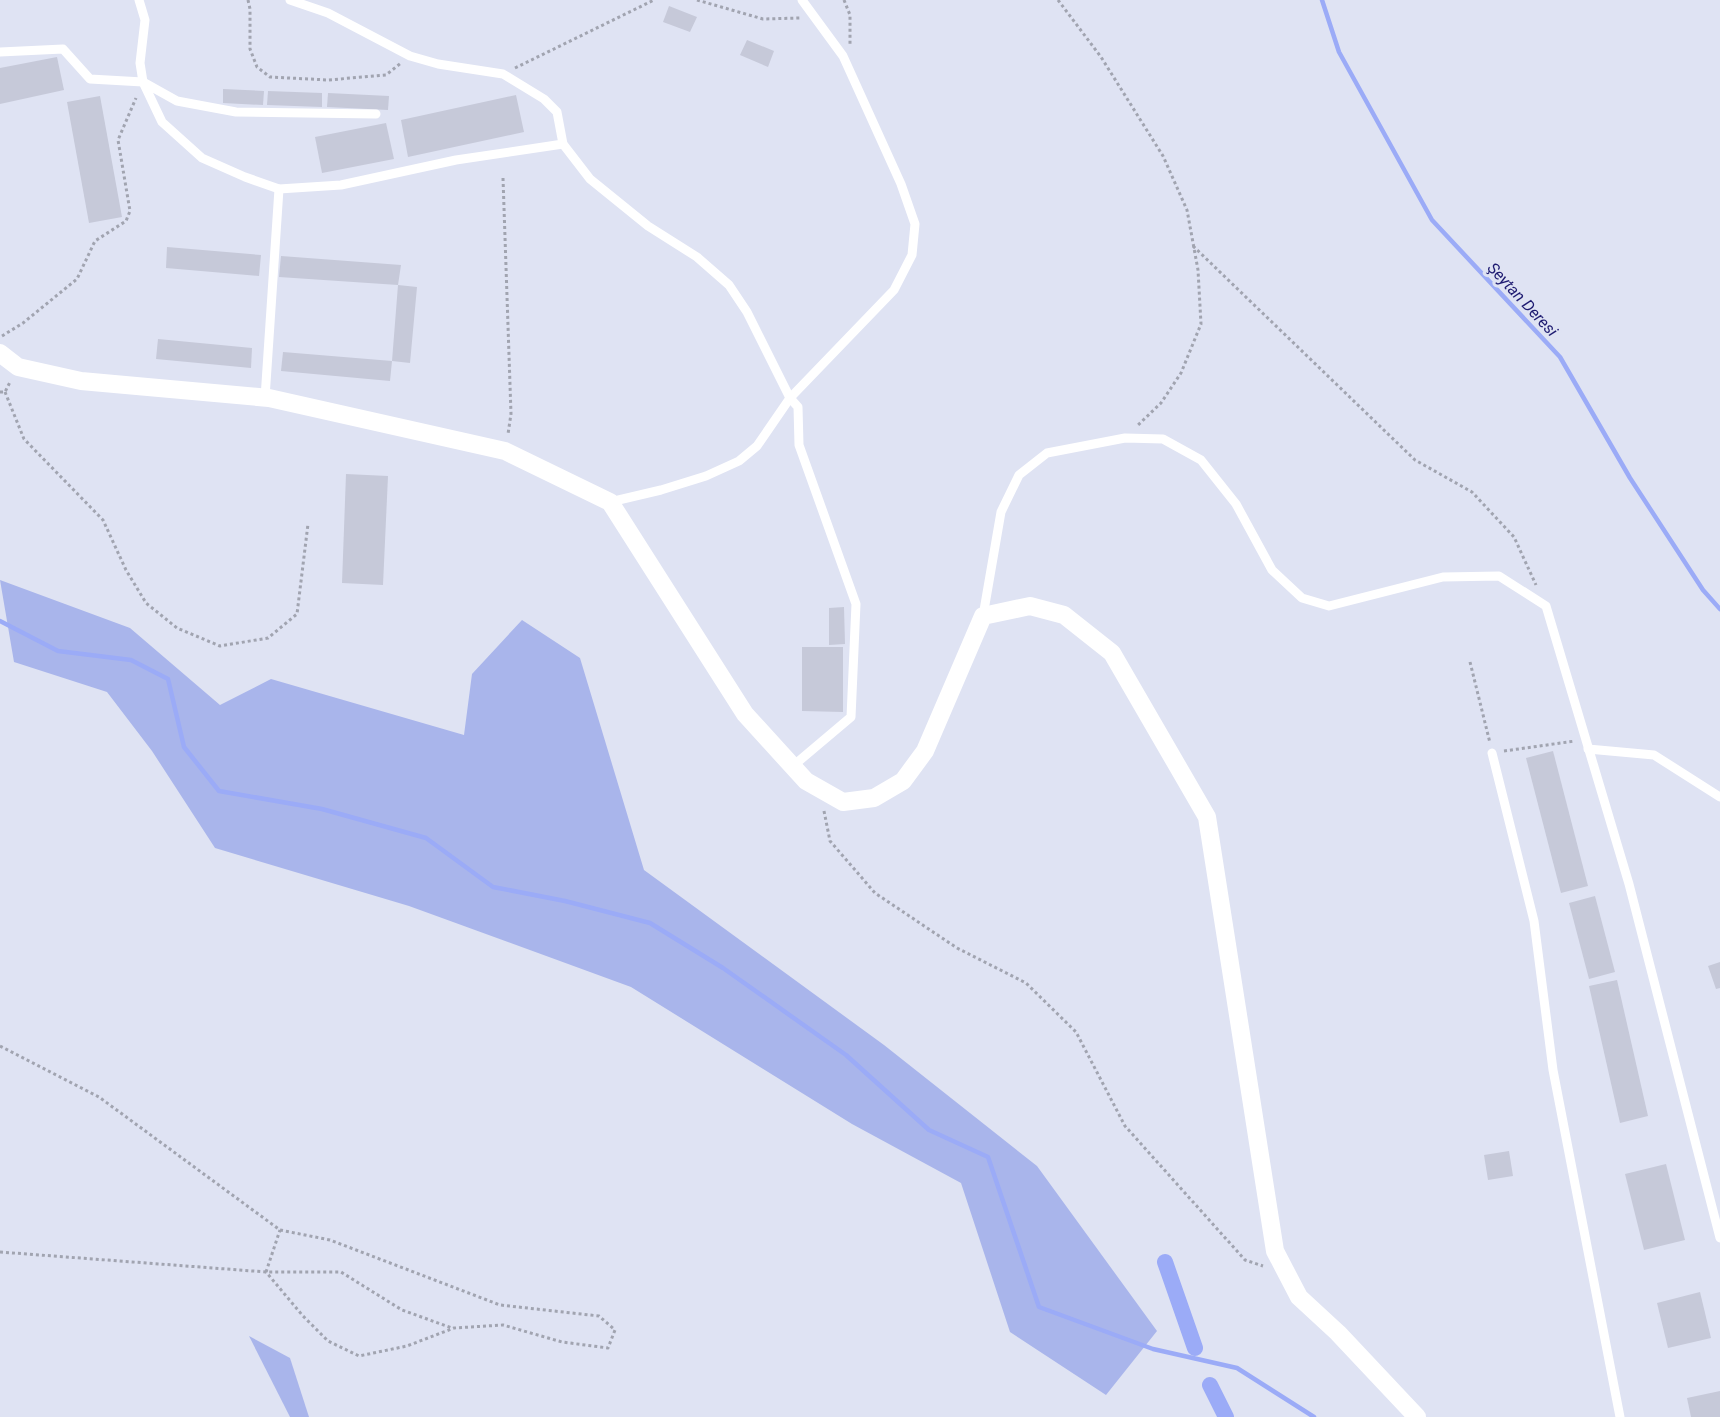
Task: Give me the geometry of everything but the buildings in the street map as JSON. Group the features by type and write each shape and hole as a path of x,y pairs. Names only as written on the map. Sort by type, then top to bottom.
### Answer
{"street":[{"path":"0,352 18,367 81,381 265,398 505,451 610,502 745,714 806,781 843,802 874,798 903,780 925,751 983,616 1030,606 1064,615 1112,653 1207,817 1275,1251 1299,1297 1338,1333 1417,1417"}],"lane":[{"path":"140,0 145,20 140,63 143,82 162,122 202,158 279,189 341,185 456,160 563,144"},
{"path":"290,0 328,13 410,56 438,64 503,74 544,99 557,112 563,144 590,179 648,226 697,257 729,285 747,312 790,398 798,407 799,445 856,604 851,717 792,766"},
{"path":"610,502 706,476 739,461 757,446 790,398 894,290 912,255 915,224 901,184 843,56 802,0"},
{"path":"0,52 63,49 90,79 143,82 177,101 236,112 376,114"},
{"path":"265,398 279,189"},
{"path":"983,616 1001,512 1019,475 1047,453 1125,438 1163,440 1201,460 1236,504 1272,570 1302,598 1329,606 1443,578 1499,576 1545,606 1629,884 1720,1239"},
{"path":"1587,744 1654,755 1720,797"},
{"path":"1492,753 1534,921 1553,1070 1620,1417"}],"path":[{"path":"248,0 250,49 257,67 270,77 328,80 386,75 410,56"},
{"path":"503,74 654,0"},
{"path":"697,0 763,19 817,18"},
{"path":"844,0 850,15 850,72"},
{"path":"1059,0 1101,57 1163,156 1187,210 1198,270 1201,324 1181,373 1161,403 1125,438"},
{"path":"0,337 23,323 77,279 95,241 126,221 130,211 118,140 143,82"},
{"path":"503,177 511,414 505,451"},
{"path":"1193,246 1414,460 1472,492 1514,537 1545,606"},
{"path":"5,392 24,439 103,520 126,570 146,603 177,628 220,646 268,638 297,614 308,524"},
{"path":"1470,662 1492,753 1587,744"},
{"path":"819,789 830,840 875,893 957,948 1026,983 1076,1032 1125,1126 1180,1188 1245,1260 1286,1273"},
{"path":"0,1046 99,1096 280,1230 330,1240 500,1305 599,1316 615,1330 608,1347 562,1342 503,1325 454,1328 407,1346 359,1356 328,1341 266,1272"},
{"path":"266,1272 280,1230"},
{"path":"0,1252 266,1272 341,1272 402,1310 454,1328"}],"shaded area":[{"path":"0,580 130,628 220,705 271,679 464,735 472,674 522,620 580,658 644,870 884,1045 1037,1166 1157,1331 1106,1395 1010,1332 961,1183 852,1124 631,987 409,906 215,848 152,751 107,692 14,662"},
{"path":"249,1336 290,1358 309,1417 290,1417"}],"waterway":[{"name":"Şeytan Deresi","path":"1322,0 1339,52 1432,220 1560,357 1630,478 1703,590 1720,609"},
{"path":"0,621 58,651 131,660 168,679 184,747 219,791 322,809 426,838 493,887 565,901 650,923 723,968 846,1055 929,1130 988,1157 1039,1307 1153,1349 1237,1368 1314,1417"},
{"path":"1165,1262 1195,1348"},
{"path":"1210,1385 1226,1417"}]}
